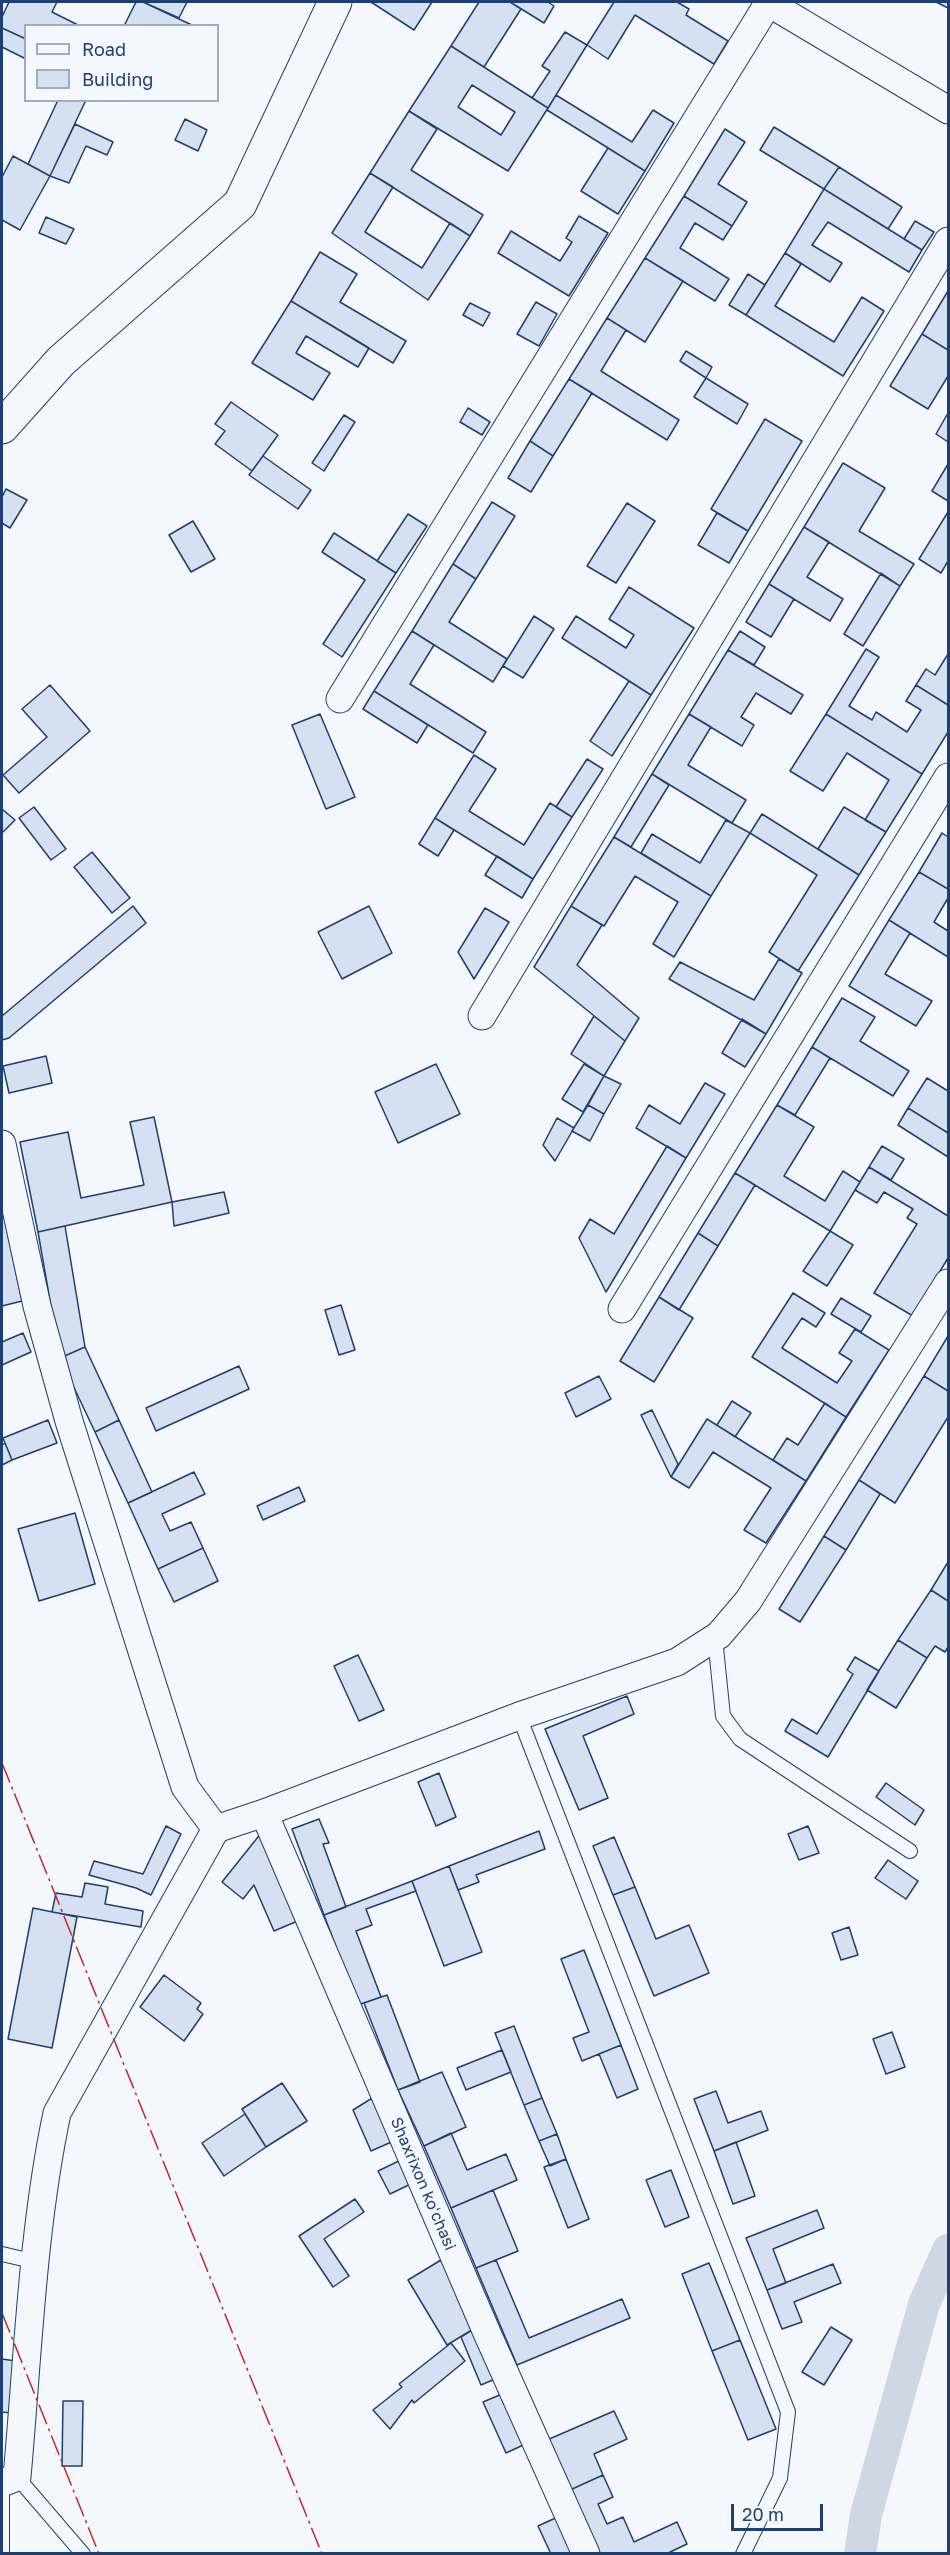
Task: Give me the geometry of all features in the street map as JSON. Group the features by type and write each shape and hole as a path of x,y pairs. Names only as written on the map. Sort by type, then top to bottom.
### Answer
{"street":[{"path":"2,427 62,361 240,204 335,2"},
{"path":"340,699 768,2 948,110"},
{"path":"482,1016 948,241"},
{"path":"622,1309 948,777"},
{"path":"2,1144 37,1306 69,1421 185,1787 216,1829"},
{"path":"7,2481 36,2262 46,2164 57,2113 216,1829 519,1716 677,1662 715,1638 748,1601 948,1283"},
{"name":"Shaxrixon koʻchasi","path":"264,1813 487,2333 586,2553"}],"lane":[{"path":"715,1638 723,1716 740,1739 910,1851"},
{"path":"519,1716 788,2412 780,2478 743,2553"},
{"path":"2,2254 36,2262"},
{"path":"2,2553 7,2481"},
{"path":"7,2481 83,2553"}],"building":[{"path":"9,2 57,2 52,12 76,24 24,24 24,38 2,28 2,17"},
{"path":"136,2 143,2 190,24 125,24"},
{"path":"143,2 187,2 179,18"},
{"path":"371,2 432,2 414,30"},
{"path":"479,2 510,2 521,9 484,67 451,46"},
{"path":"510,2 548,2 554,6 544,23"},
{"path":"614,2 677,2 689,9 686,15 728,41 714,64 635,15 608,59 587,45"},
{"path":"936,2 948,2 948,8"},
{"path":"2,28 24,38 24,58 2,47"},
{"path":"565,32 587,45 548,108 532,98 550,71 542,66"},
{"path":"451,46 548,108 508,171 409,111","holes":["472,85 515,112 501,135 458,107"]},
{"path":"556,95 632,142 653,110 674,123 645,171 547,110"},
{"path":"57,102 85,102 50,176 28,164"},
{"path":"409,111 437,129 411,170 483,215 470,236 370,173"},
{"path":"185,119 207,130 198,151 175,140"},
{"path":"75,124 113,142 107,155 86,146 69,183 50,176"},
{"path":"774,127 839,167 824,189 760,150"},
{"path":"725,129 745,142 718,184 747,202 732,226 684,196"},
{"path":"608,148 645,171 618,214 581,191"},
{"path":"13,156 50,176 20,230 2,220 2,177"},
{"path":"839,167 902,207 888,229 824,189"},
{"path":"370,173 393,187 365,232 422,268 450,223 470,236 428,300 332,233"},
{"path":"824,189 922,250 909,272 828,222 812,245 842,263 830,282 785,253"},
{"path":"684,196 732,226 723,240 695,223 680,248 729,279 715,301 645,258"},
{"path":"579,216 608,233 569,296 498,253 511,231 560,261 572,242 566,238"},
{"path":"46,217 74,229 66,244 39,233"},
{"path":"915,221 934,232 922,250 904,239"},
{"path":"320,252 357,274 340,302 406,341 393,363 291,301"},
{"path":"785,253 801,264 775,306 834,342 862,297 884,311 843,376 746,315"},
{"path":"645,258 683,281 645,342 607,318"},
{"path":"748,274 765,285 746,315 729,305"},
{"path":"948,291 948,350 922,334"},
{"path":"291,301 369,348 358,367 306,336 296,353 330,373 313,400 252,363"},
{"path":"536,302 557,314 539,346 517,334"},
{"path":"470,303 490,313 483,326 463,315"},
{"path":"607,318 626,330 601,371 679,420 667,440 569,379"},
{"path":"922,334 948,350 948,376 928,409 890,386"},
{"path":"686,351 712,367 706,378 680,361"},
{"path":"706,378 748,404 737,424 694,397"},
{"path":"569,379 592,393 553,456 530,441"},
{"path":"231,402 278,435 252,471 215,444 225,431 215,424"},
{"path":"468,408 490,422 482,435 460,422"},
{"path":"948,413 948,442 936,434"},
{"path":"344,415 355,422 324,471 312,463"},
{"path":"765,419 802,441 748,531 711,509"},
{"path":"530,441 553,456 531,492 508,478"},
{"path":"263,456 311,490 298,509 249,475"},
{"path":"843,463 885,488 859,531 914,564 900,586 804,527"},
{"path":"948,464 948,501 932,491"},
{"path":"6,489 27,500 10,528 2,523 2,497"},
{"path":"492,502 515,516 476,579 453,564"},
{"path":"627,503 655,521 616,583 587,566"},
{"path":"948,512 948,561 941,573 919,559"},
{"path":"717,513 748,531 729,563 698,545"},
{"path":"408,514 427,526 396,573 377,561"},
{"path":"193,521 215,559 191,572 169,535"},
{"path":"804,527 829,542 807,577 843,599 830,621 769,584"},
{"path":"334,533 396,573 342,657 323,644 365,580 322,552"},
{"path":"453,564 476,579 449,622 507,659 493,682 412,631"},
{"path":"881,573 900,586 863,646 844,634"},
{"path":"769,584 794,599 771,637 746,622"},
{"path":"629,587 694,628 651,695 562,638 576,616 626,648 634,635 609,619"},
{"path":"534,616 554,629 523,678 503,666"},
{"path":"412,631 434,645 410,684 486,732 473,753 374,691"},
{"path":"740,631 765,647 754,665 728,650"},
{"path":"866,649 879,657 849,706 872,720 876,712 907,732 921,710 906,701 916,685 948,705 948,732 922,774 826,714"},
{"path":"728,650 803,695 791,714 756,693 741,717 754,725 742,746 689,714"},
{"path":"948,654 948,705 916,685 926,669 935,675"},
{"path":"629,681 651,695 612,756 590,741"},
{"path":"50,685 90,731 19,793 3,775 47,737 22,709"},
{"path":"374,691 428,725 417,743 363,709"},
{"path":"320,714 355,797 326,809 292,725"},
{"path":"689,714 711,727 688,765 746,800 732,823 652,774"},
{"path":"826,714 922,774 886,832 865,820 889,780 847,753 823,791 790,771"},
{"path":"474,755 496,769 469,811 524,845 550,803 572,817 533,879 435,818"},
{"path":"587,759 603,769 572,817 556,807"},
{"path":"652,774 669,785 631,847 614,837"},
{"path":"34,807 66,849 51,860 19,818"},
{"path":"844,807 886,832 859,875 818,849"},
{"path":"2,809 15,820 2,833"},
{"path":"762,814 859,875 798,971 769,952 817,875 750,833"},
{"path":"435,818 454,830 438,856 419,844"},
{"path":"726,820 750,833 711,896 641,853 652,834 700,863"},
{"path":"942,833 948,837 948,889 919,872"},
{"path":"614,837 711,896 674,957 653,944 678,902 635,876 604,926 571,906"},
{"path":"92,852 130,898 112,913 74,867"},
{"path":"497,856 533,879 522,898 485,875"},
{"path":"919,872 948,889 948,898 934,922 948,931 948,957 889,920"},
{"path":"133,906 146,923 9,1038 2,1040 2,1016"},
{"path":"369,906 392,953 342,979 318,932"},
{"path":"571,906 602,925 577,965 639,1018 625,1041 534,967"},
{"path":"485,908 509,922 474,979 458,952"},
{"path":"889,920 910,933 885,974 932,1001 916,1026 849,986"},
{"path":"779,959 802,973 766,1034 669,979 680,962 754,1000"},
{"path":"842,998 875,1017 860,1041 909,1071 893,1096 812,1047"},
{"path":"594,1016 625,1041 604,1076 571,1054"},
{"path":"742,1019 766,1034 745,1067 722,1053"},
{"path":"812,1047 830,1058 795,1115 777,1105"},
{"path":"46,1056 52,1083 9,1093 3,1066"},
{"path":"436,1064 460,1114 398,1143 375,1092"},
{"path":"584,1064 604,1076 583,1112 562,1099"},
{"path":"604,1076 621,1084 604,1114 588,1105"},
{"path":"927,1078 948,1091 948,1133 908,1108"},
{"path":"705,1083 725,1094 686,1158 636,1128 649,1105 680,1124"},
{"path":"588,1105 604,1114 590,1141 572,1131"},
{"path":"777,1105 814,1127 784,1176 825,1201 843,1171 860,1182 830,1231 735,1173"},
{"path":"908,1108 948,1133 948,1157 898,1125"},
{"path":"154,1117 172,1202 38,1232 20,1142 68,1132 81,1198 144,1185 130,1122"},
{"path":"557,1118 574,1128 555,1161 543,1145"},
{"path":"667,1146 686,1158 606,1292 579,1238 590,1219 614,1234"},
{"path":"882,1146 904,1159 891,1180 869,1167"},
{"path":"869,1167 948,1216 948,1258 913,1316 874,1293 917,1224 907,1218 913,1209 884,1192 877,1203 855,1190"},
{"path":"735,1173 755,1185 718,1246 698,1233"},
{"path":"224,1192 229,1213 174,1226 172,1202"},
{"path":"2,1207 22,1301 2,1306"},
{"path":"65,1226 85,1347 60,1358 38,1232"},
{"path":"830,1231 853,1245 827,1286 803,1271"},
{"path":"698,1233 718,1246 679,1310 659,1297"},
{"path":"793,1293 825,1313 816,1327 802,1318 782,1348 837,1383 852,1361 839,1353 855,1329 889,1350 846,1417 752,1357"},
{"path":"659,1297 693,1318 654,1382 620,1361"},
{"path":"841,1298 871,1316 861,1332 831,1314"},
{"path":"341,1305 355,1350 339,1355 325,1310"},
{"path":"23,1333 31,1352 2,1365 2,1342"},
{"path":"948,1336 948,1391 924,1376"},
{"path":"85,1347 119,1420 95,1432 60,1358"},
{"path":"239,1366 249,1389 156,1431 146,1408"},
{"path":"599,1376 611,1399 576,1417 565,1393"},
{"path":"924,1376 948,1391 948,1417 895,1503 859,1480"},
{"path":"732,1401 751,1413 735,1437 717,1425"},
{"path":"825,1403 846,1417 806,1481 773,1460 787,1438 798,1445"},
{"path":"652,1410 678,1464 671,1477 641,1415"},
{"path":"707,1419 806,1481 766,1543 744,1530 771,1488 713,1452 689,1488 671,1477"},
{"path":"48,1420 57,1443 12,1460 3,1438"},
{"path":"119,1420 152,1492 128,1503 95,1432"},
{"path":"5,1443 12,1460 2,1465 2,1445"},
{"path":"194,1472 205,1494 162,1514 170,1531 191,1522 203,1548 158,1569 128,1503"},
{"path":"859,1480 880,1494 846,1550 824,1536"},
{"path":"299,1487 305,1501 263,1520 257,1506"},
{"path":"75,1513 95,1584 39,1601 18,1529"},
{"path":"824,1536 846,1550 800,1622 779,1609"},
{"path":"203,1548 218,1581 174,1602 158,1569"},
{"path":"948,1562 948,1601 931,1590"},
{"path":"931,1590 948,1601 948,1647 945,1652 935,1646 927,1658 898,1640"},
{"path":"898,1640 927,1658 896,1708 867,1690"},
{"path":"358,1655 384,1710 359,1721 334,1666"},
{"path":"855,1657 879,1671 828,1757 785,1731 792,1719 817,1734 853,1674 847,1670"},
{"path":"627,1696 634,1714 583,1736 608,1798 579,1810 545,1729"},
{"path":"439,1773 456,1817 436,1826 418,1782"},
{"path":"886,1783 924,1810 915,1825 876,1797"},
{"path":"319,1819 329,1843 323,1844 346,1907 324,1915 292,1829"},
{"path":"166,1826 181,1834 151,1895 136,1888 89,1875 94,1861 143,1874"},
{"path":"808,1826 819,1853 799,1860 788,1834"},
{"path":"539,1831 545,1849 476,1875 479,1882 458,1890 449,1866"},
{"path":"262,1832 300,1920 274,1931 254,1885 243,1899 222,1882"},
{"path":"614,1837 635,1887 613,1895 593,1846"},
{"path":"888,1860 918,1881 906,1899 875,1878"},
{"path":"449,1866 482,1952 444,1966 412,1881"},
{"path":"412,1881 416,1891 366,1909 372,1925 356,1931 381,1997 358,2005 324,1915"},
{"path":"85,1883 108,1887 105,1904 143,1911 141,1927 52,1912 56,1893 82,1897"},
{"path":"635,1887 656,1939 689,1925 709,1973 654,1996 613,1895"},
{"path":"33,1908 77,1917 52,2048 8,2039"},
{"path":"849,1927 858,1955 841,1960 832,1933"},
{"path":"584,1950 621,2045 582,2061 573,2038 589,2032 561,1959"},
{"path":"164,1975 201,2003 197,2009 203,2014 184,2041 140,2007"},
{"path":"387,1995 420,2082 398,2090 364,2003"},
{"path":"514,2026 542,2098 524,2105 495,2033"},
{"path":"892,2032 905,2067 886,2074 873,2039"},
{"path":"621,2045 638,2089 617,2098 599,2054"},
{"path":"502,2050 511,2072 466,2090 457,2068"},
{"path":"442,2072 466,2127 424,2146 398,2090"},
{"path":"282,2083 307,2121 266,2147 242,2109"},
{"path":"716,2091 728,2123 761,2111 768,2130 714,2151 694,2099"},
{"path":"377,2095 396,2140 371,2151 353,2110"},
{"path":"542,2098 557,2134 539,2141 524,2105"},
{"path":"245,2114 266,2147 224,2176 202,2143"},
{"path":"451,2133 467,2170 506,2154 517,2180 451,2208 424,2146"},
{"path":"557,2134 566,2159 550,2166 539,2141"},
{"path":"736,2142 755,2196 733,2204 714,2151"},
{"path":"403,2159 415,2182 390,2194 378,2171"},
{"path":"566,2159 589,2219 568,2228 544,2167"},
{"path":"671,2170 689,2217 665,2227 646,2180"},
{"path":"493,2190 518,2251 476,2268 451,2208"},
{"path":"355,2199 364,2212 324,2239 349,2276 333,2287 299,2236"},
{"path":"817,2210 824,2228 773,2249 786,2283 767,2290 746,2238"},
{"path":"441,2260 480,2325 447,2345 408,2280"},
{"path":"496,2260 529,2338 622,2299 630,2318 517,2365 476,2268"},
{"path":"709,2263 740,2340 712,2351 682,2274"},
{"path":"833,2264 841,2283 794,2302 802,2322 782,2329 767,2290"},
{"path":"480,2325 502,2376 481,2385 461,2337"},
{"path":"831,2327 852,2340 824,2385 802,2372"},
{"path":"740,2340 776,2429 748,2440 712,2351"},
{"path":"451,2343 465,2361 414,2403 412,2400 390,2429 373,2410 402,2387 399,2384"},
{"path":"2,2359 16,2361 11,2413 2,2412"},
{"path":"509,2391 532,2441 506,2453 483,2402"},
{"path":"63,2401 83,2401 82,2466 62,2466"},
{"path":"614,2411 627,2439 594,2454 603,2475 570,2490 547,2440"},
{"path":"603,2475 613,2497 598,2504 607,2524 623,2517 634,2542 677,2522 687,2544 666,2554 598,2554 570,2490"},
{"path":"562,2515 580,2554 551,2554 538,2526"}],"waterway":[{"path":"860,2554 866,2515 924,2304 948,2250"}],"power":[{"path":"2,1763 322,2554"},
{"path":"2,2313 99,2554"}]}
